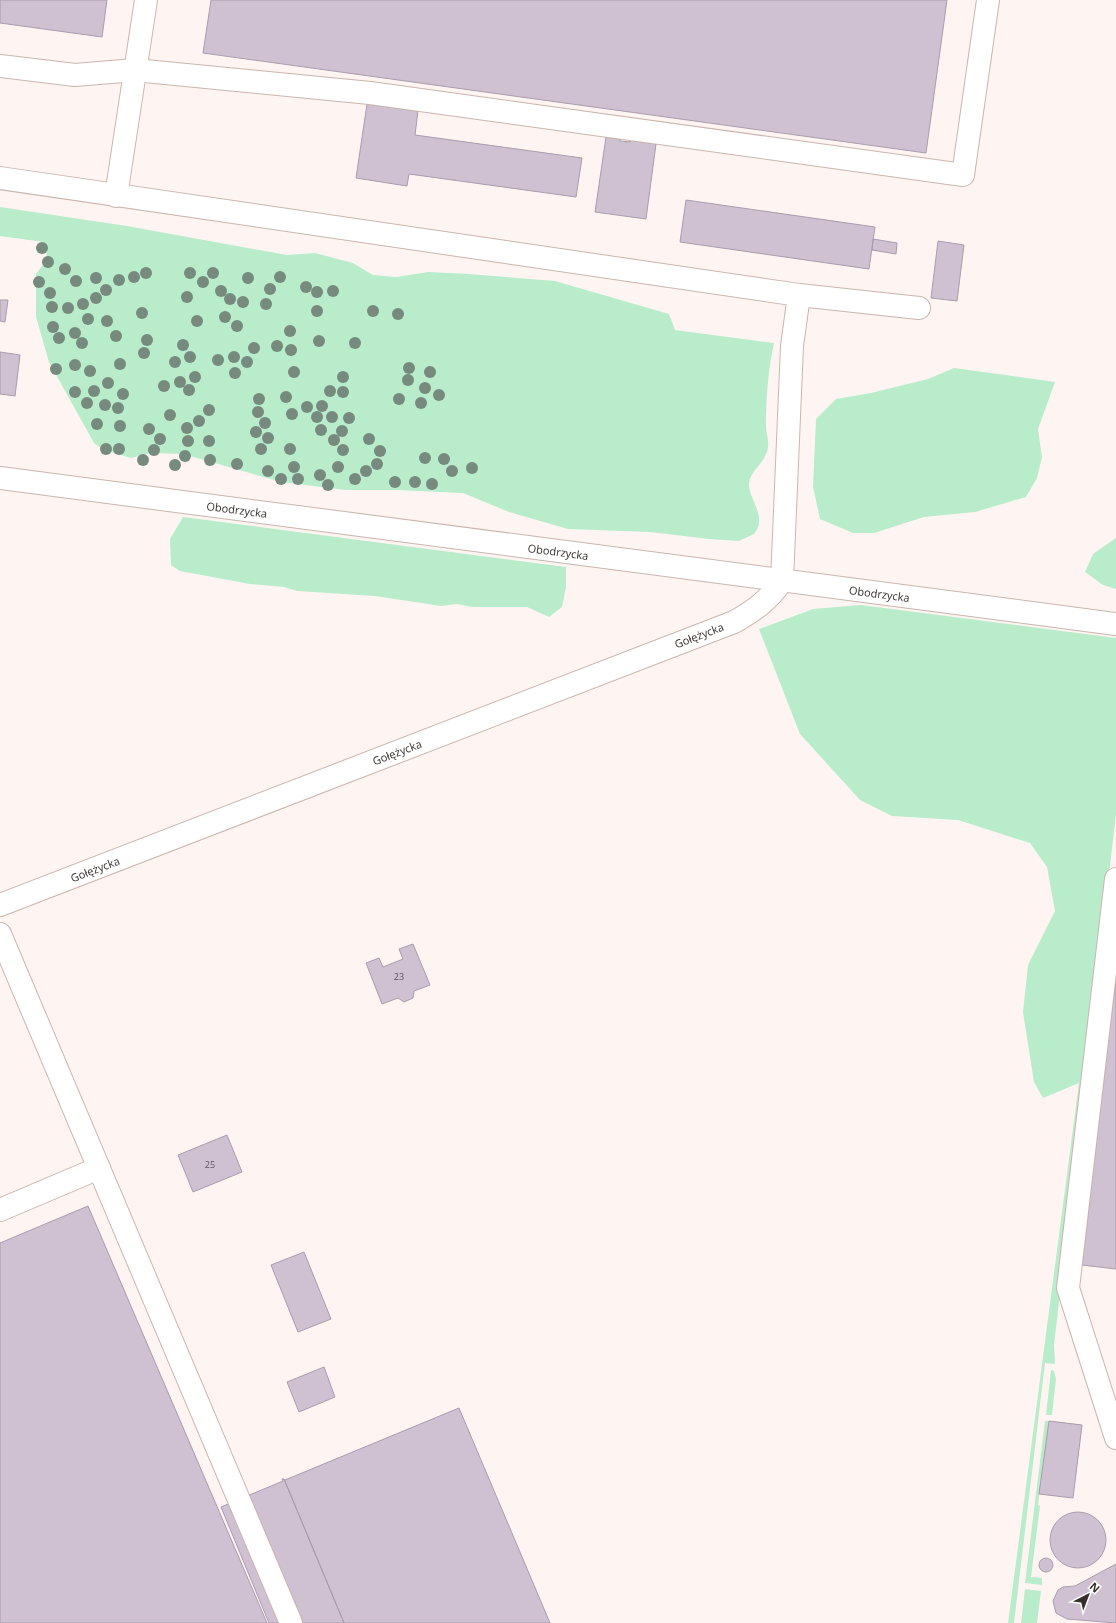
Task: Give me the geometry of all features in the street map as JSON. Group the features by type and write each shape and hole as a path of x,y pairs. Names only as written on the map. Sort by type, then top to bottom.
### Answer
{"street":[{"path":"116,196 146,0"},
{"path":"0,66 75,75 135,70 370,93 963,175 988,0"},
{"path":"0,178 798,295 919,308"},
{"path":"782,581 792,346 798,295"},
{"name":"Obodrzycka","path":"0,478 1116,624"},
{"name":"Gołężycka","path":"0,905 734,622 762,605 773,594 782,581"},
{"path":"1116,879 1068,1288 1116,1438"},
{"path":"0,934 291,1623"},
{"path":"0,1210 99,1168"}],"green space":[{"path":"0,207 127,226 287,255 315,253 353,263 373,275 396,277 428,272 555,281 669,314 675,330 774,343 767,395 766,426 768,447 763,460 752,475 749,484 751,495 758,512 758,527 754,534 739,541 650,532 568,529 509,512 463,493 396,490 346,490 281,482 183,454 151,453 131,458 104,450 94,443 49,362 36,317 36,274 46,261 47,251 44,242 0,236"},
{"path":"954,368 1055,382 1038,429 1042,457 1037,478 1026,497 975,512 924,517 874,533 853,533 820,519 813,487 816,419 836,399 871,393 928,379"},
{"path":"183,517 566,567 566,587 562,607 549,617 527,607 472,607 457,604 441,606 375,596 297,591 284,587 250,584 180,571 171,565 170,539"},
{"path":"1116,538 1116,589 1103,585 1085,572 1093,554"},
{"path":"861,605 1116,638 1116,814 1054,1345 1055,1364 1045,1363 1014,1623 1008,1623 1079,1083 1043,1098 1034,1082 1023,1012 1028,965 1055,911 1047,867 1030,843 958,820 892,816 860,800 800,734 759,629 813,609"},
{"path":"1051,1370 1054,1371 1056,1379 1052,1415 1046,1415"},
{"path":"1045,1421 1049,1421 1038,1505 1040,1506 1031,1577 1042,1578 1042,1585 1025,1583"},
{"path":"1025,1589 1041,1591 1037,1623 1021,1623"}],"building":[{"path":"0,0 107,0 102,37 0,23"},
{"path":"211,0 947,0 926,153 203,53"},
{"path":"367,104 418,111 415,135 582,158 576,197 409,174 407,186 356,178"},
{"path":"606,137 620,139 620,141 630,142 630,140 656,144 646,219 595,212"},
{"path":"686,200 875,227 869,269 680,242"},
{"path":"873,239 897,243 896,254 872,250"},
{"path":"938,241 964,245 957,301 931,298"},
{"path":"0,300 8,300 5,322 0,321"},
{"path":"0,352 20,355 15,396 0,394"},
{"path":"413,944 430,985 414,991 413,998 404,1002 398,998 382,1004 366,963 379,958 383,967 403,959 399,949"},
{"path":"1116,975 1116,1269 1082,1265"},
{"path":"227,1135 242,1172 193,1192 178,1155"},
{"path":"88,1206 267,1623 0,1623 0,1243"},
{"path":"304,1252 331,1319 298,1332 271,1265"},
{"path":"324,1367 335,1397 299,1412 287,1382"},
{"path":"459,1408 550,1623 344,1623 284,1479 285,1480"},
{"path":"1049,1421 1082,1425 1073,1498 1039,1494"},
{"path":"282,1479 284,1479 344,1623 269,1623 221,1507 283,1481"},
{"path":"1072,1512 1084,1512 1094,1516 1102,1524 1106,1534 1106,1546 1102,1556 1094,1564 1084,1568 1072,1568 1062,1564 1054,1556 1050,1546 1050,1534 1054,1524 1062,1516"},
{"path":"1043,1558 1049,1558 1053,1562 1053,1568 1049,1572 1043,1572 1039,1568 1039,1562"},
{"path":"1116,1564 1116,1623 1067,1619 1056,1613 1053,1601 1058,1590 1063,1587 1075,1586"}]}
